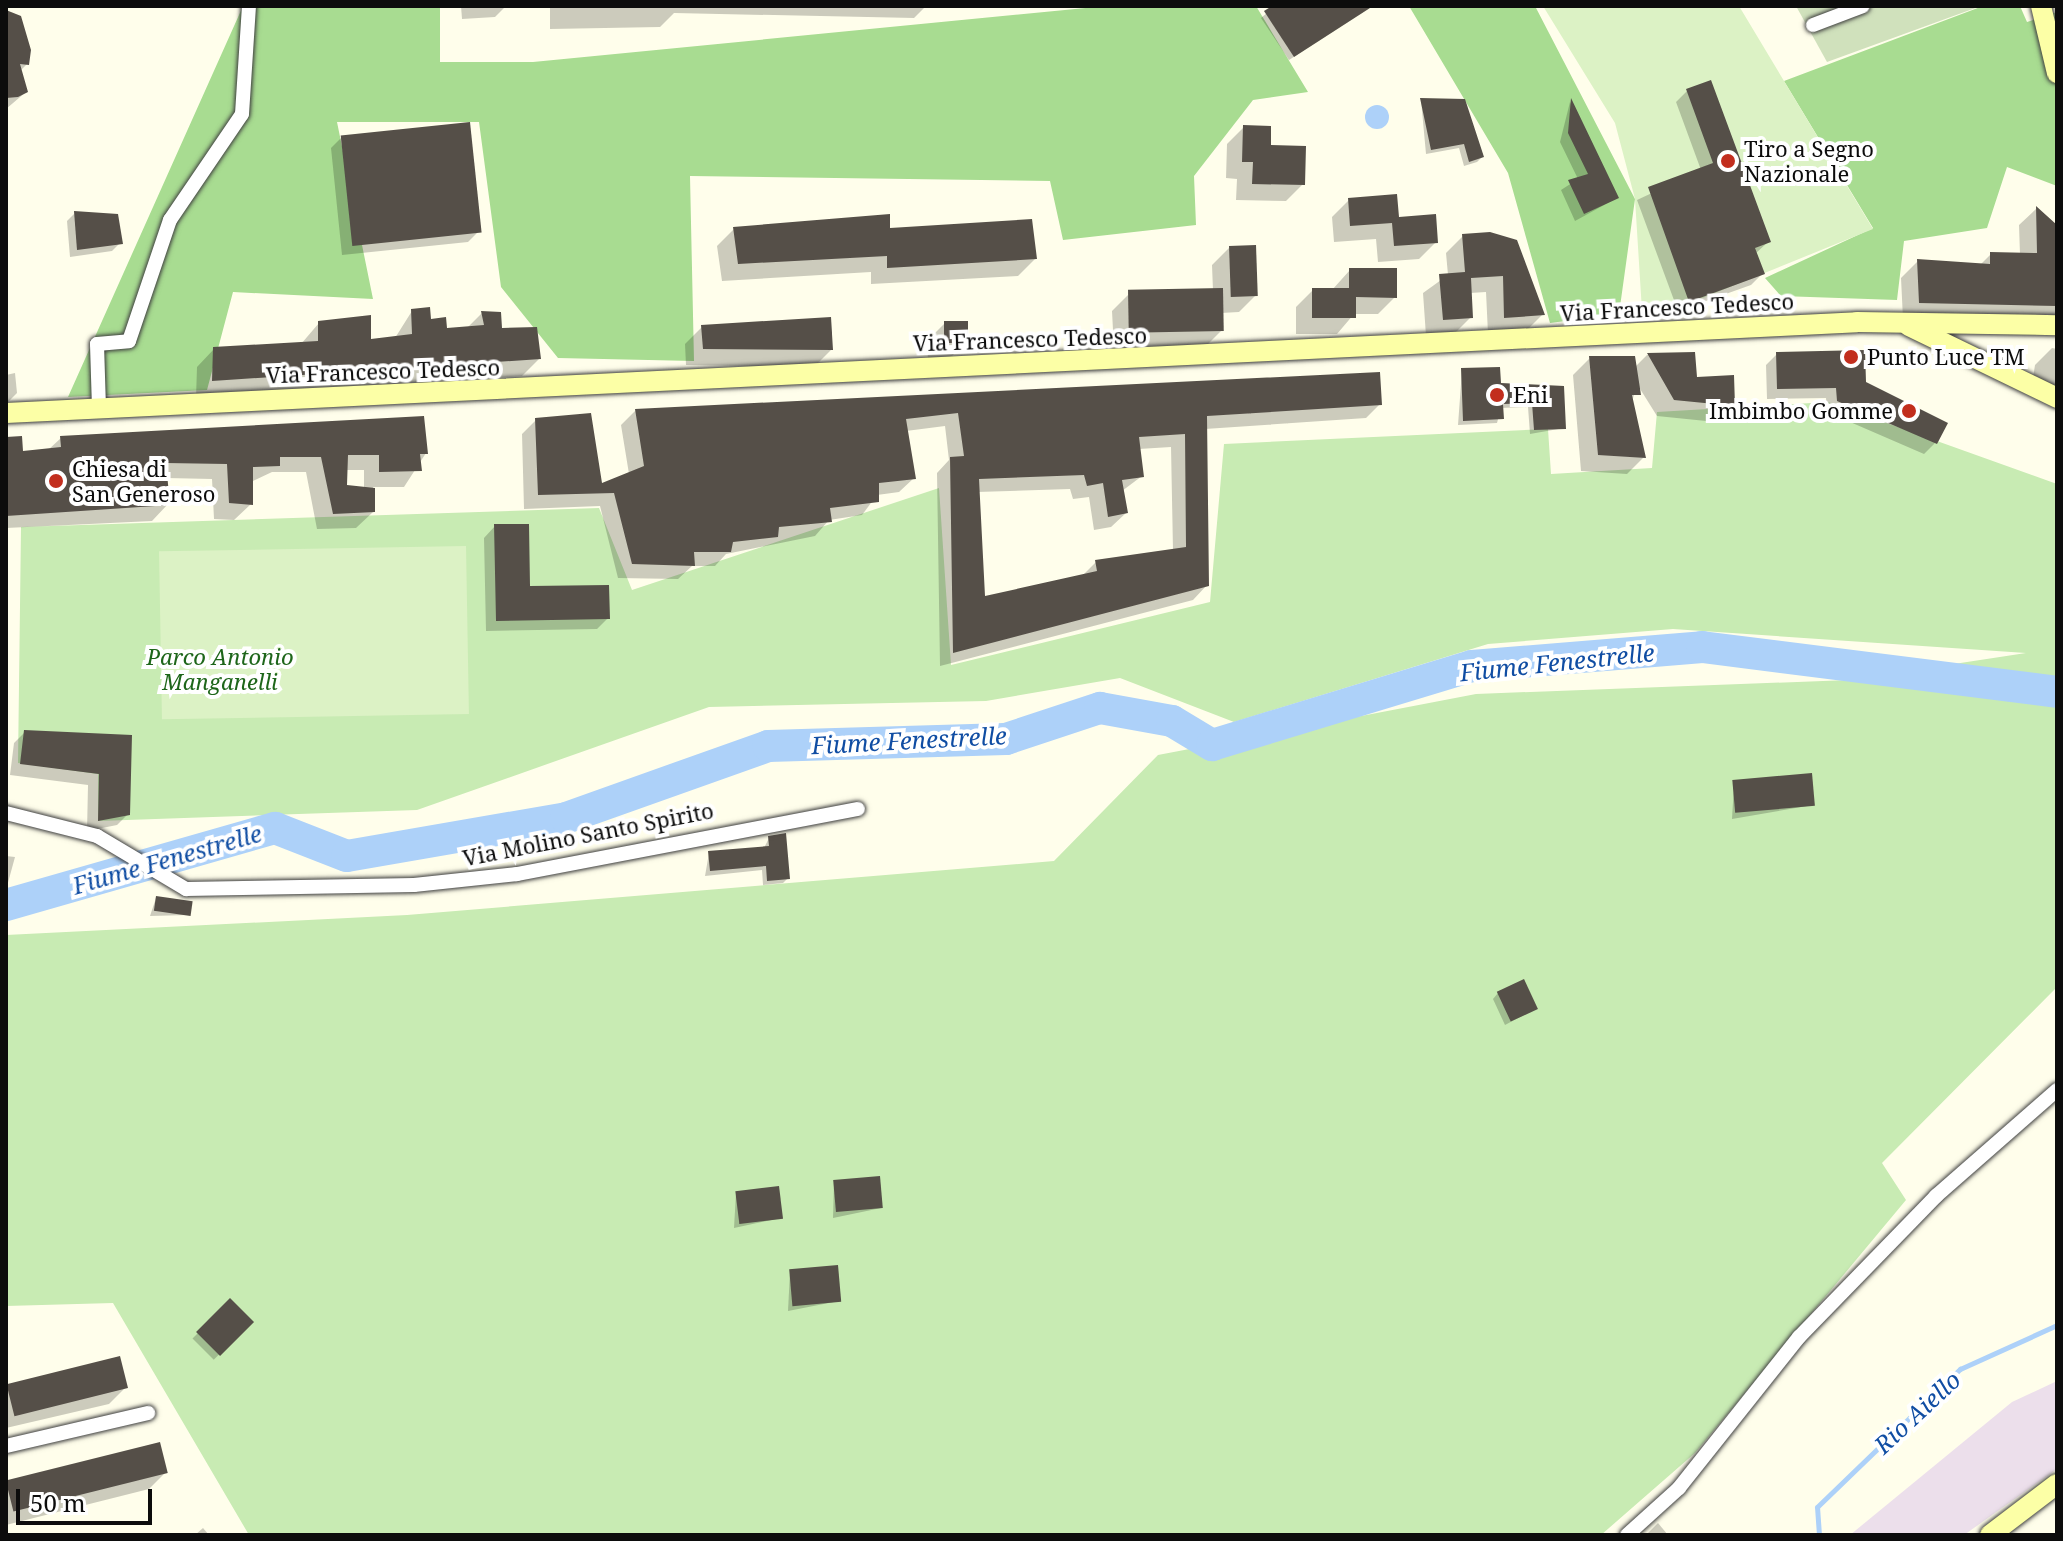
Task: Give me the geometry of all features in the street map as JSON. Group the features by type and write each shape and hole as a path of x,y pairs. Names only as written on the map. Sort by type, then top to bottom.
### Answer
{"street":[{"path":"99,408 97,344 129,341 170,220 242,114 249,6"},
{"path":"1813,25 1863,6"},
{"path":"2041,6 2057,73"},
{"path":"1905,324 2057,398"},
{"name":"Via Francesco Tedesco","path":"6,413 1905,324 2057,325"},
{"name":"Via Molino Santo Spirito","path":"6,813 137,854 186,889 414,885 517,874 858,809"},
{"path":"1627,1535 1679,1488 1809,1326 1936,1196 2057,1090"},
{"path":"6,1446 148,1413"},
{"path":"1990,1535 2057,1484"}],"shaded area":[{"path":"2057,1381 2057,1469 1964,1535 1850,1535 2012,1402"}],"green space":[{"path":"243,6 440,6 440,62 533,62 1106,6 1256,6 1308,92 1253,100 1194,176 1196,225 1063,240 1050,181 690,176 694,361 558,358 501,287 479,122 337,122 373,299 233,292 207,390 68,397"},
{"path":"1409,6 1535,6 1635,199 1619,314 1550,323 1508,173"},
{"name":"Tiro a Segno Nazionale","path":"1543,6 1739,6 1873,229 1683,306 1642,311 1635,199 1615,123"},
{"path":"1796,6 1981,6 1827,62"},
{"path":"1983,6 2020,6 2027,22 2057,12 2057,186 2007,167 1987,228 1904,241 1897,300 1781,296 1765,278 1873,228 1784,81"},
{"name":"Parco Antonio Manganelli","path":"1828,402 2057,484 2056,988 1882,1163 1906,1200 1695,1453 1601,1535 249,1535 113,1303 6,1306 6,935 407,915 1054,861 1158,755 1476,694 1849,680 2026,653 1673,629 1488,644 1234,722 1120,678 986,701 709,707 417,810 98,821 98,774 18,763 21,527 599,508 632,590 939,488 951,665 1210,602 1224,444 1548,429 1551,474 1652,468 1657,412"},
{"name":"Parco Antonio Manganelli","path":"466,546 469,714 162,719 159,551"}],"water":[{"path":"1377,105 1388,112 1389,117 1382,128 1377,129 1366,122 1365,117 1372,106"}],"building":[{"path":"1272,6 1373,6 1294,57 1264,11"},
{"path":"6,10 21,16 31,50 29,65 20,64 28,92 6,98"},
{"path":"1711,80 1771,242 1755,248 1765,274 1689,302 1648,187 1713,163 1686,89"},
{"path":"1420,98 1465,99 1484,157 1469,162 1464,144 1431,150"},
{"path":"1571,98 1619,198 1584,214 1568,180 1588,174 1568,133"},
{"path":"470,122 482,232 352,246 341,136"},
{"path":"1243,125 1271,126 1271,145 1306,146 1305,185 1252,184 1253,162 1242,162"},
{"path":"1397,194 1399,217 1436,214 1438,243 1394,246 1392,223 1350,226 1348,198"},
{"path":"2036,206 2057,225 2057,306 1919,303 1917,259 1990,264 1990,252 2037,253"},
{"path":"74,211 118,214 123,244 77,250"},
{"path":"890,214 890,228 1032,219 1037,259 887,268 887,256 738,264 733,227"},
{"path":"1490,232 1517,240 1545,315 1504,318 1503,276 1471,278 1473,318 1443,320 1439,274 1465,272 1462,234"},
{"path":"1256,245 1258,296 1231,297 1229,246"},
{"path":"1349,268 1397,268 1397,298 1356,297 1356,318 1312,318 1312,288 1349,288"},
{"path":"1223,288 1224,331 1129,333 1128,290"},
{"path":"430,307 431,319 446,317 447,328 484,325 481,311 501,312 502,328 537,327 541,359 212,381 213,347 318,341 318,321 371,315 371,339 412,334 411,309"},
{"path":"831,317 833,350 703,349 701,325"},
{"path":"944,321 968,321 968,343 944,343"},
{"path":"1865,350 1866,382 1948,423 1937,444 1837,401 1836,388 1777,389 1776,352"},
{"path":"1695,352 1697,377 1734,375 1735,406 1674,400 1647,353"},
{"path":"1589,356 1635,356 1641,395 1632,395 1646,458 1598,455"},
{"name":"Eni","path":"1500,367 1501,383 1564,386 1566,429 1534,430 1532,403 1503,404 1504,419 1463,421 1461,368"},
{"path":"1380,372 1382,405 1207,416 1209,586 953,653 950,457 964,456 958,413 906,419 916,479 879,483 879,502 830,508 832,522 779,527 778,537 733,542 731,552 694,552 695,566 632,564 614,493 538,495 535,418 591,413 602,483 644,466 635,409","holes":["1185,434 1186,547 1095,560 1097,571 985,596 979,479 1084,475 1087,486 1103,483 1108,517 1128,513 1122,480 1144,477 1139,437"]},
{"path":"424,416 428,454 420,454 422,471 379,472 379,455 348,455 347,485 375,488 375,512 333,514 321,457 280,457 280,466 253,467 253,505 229,503 227,464 166,463 170,505 6,516 6,437 22,436 23,451 61,447 60,436"},
{"path":"494,524 529,524 530,586 609,585 610,619 496,621"},
{"path":"24,730 132,735 130,815 98,821 99,774 20,764"},
{"path":"1812,773 1815,806 1735,813 1732,780"},
{"path":"786,833 790,879 767,881 766,866 710,871 708,851 769,846 768,836"},
{"path":"156,896 193,901 191,916 154,911"},
{"path":"1524,979 1538,1009 1511,1022 1497,992"},
{"path":"880,1176 883,1208 836,1212 833,1180"},
{"path":"779,1186 783,1219 739,1224 735,1191"},
{"path":"838,1265 841,1302 792,1306 789,1269"},
{"path":"230,1298 254,1322 220,1356 196,1332"},
{"path":"120,1356 128,1388 14,1416 6,1384"},
{"path":"160,1442 168,1473 13,1512 6,1480"}],"waterway":[{"name":"Fiume Fenestrelle","path":"6,905 275,828 347,856 566,818 768,746 1006,739 1100,708 1172,721 1212,745 1472,666 1702,647 2057,692"},
{"name":"Rio Aiello","path":"1819,1535 1817,1507 1960,1369 2057,1325"}],"place":[{"name":"Tiro a Segno Nazionale","path":"1728,161"},
{"name":"Punto Luce TM","path":"1851,357"},
{"name":"Eni","path":"1497,395"},
{"name":"Imbimbo Gomme","path":"1909,411"},
{"name":"Chiesa di San Generoso","path":"56,481"}]}
